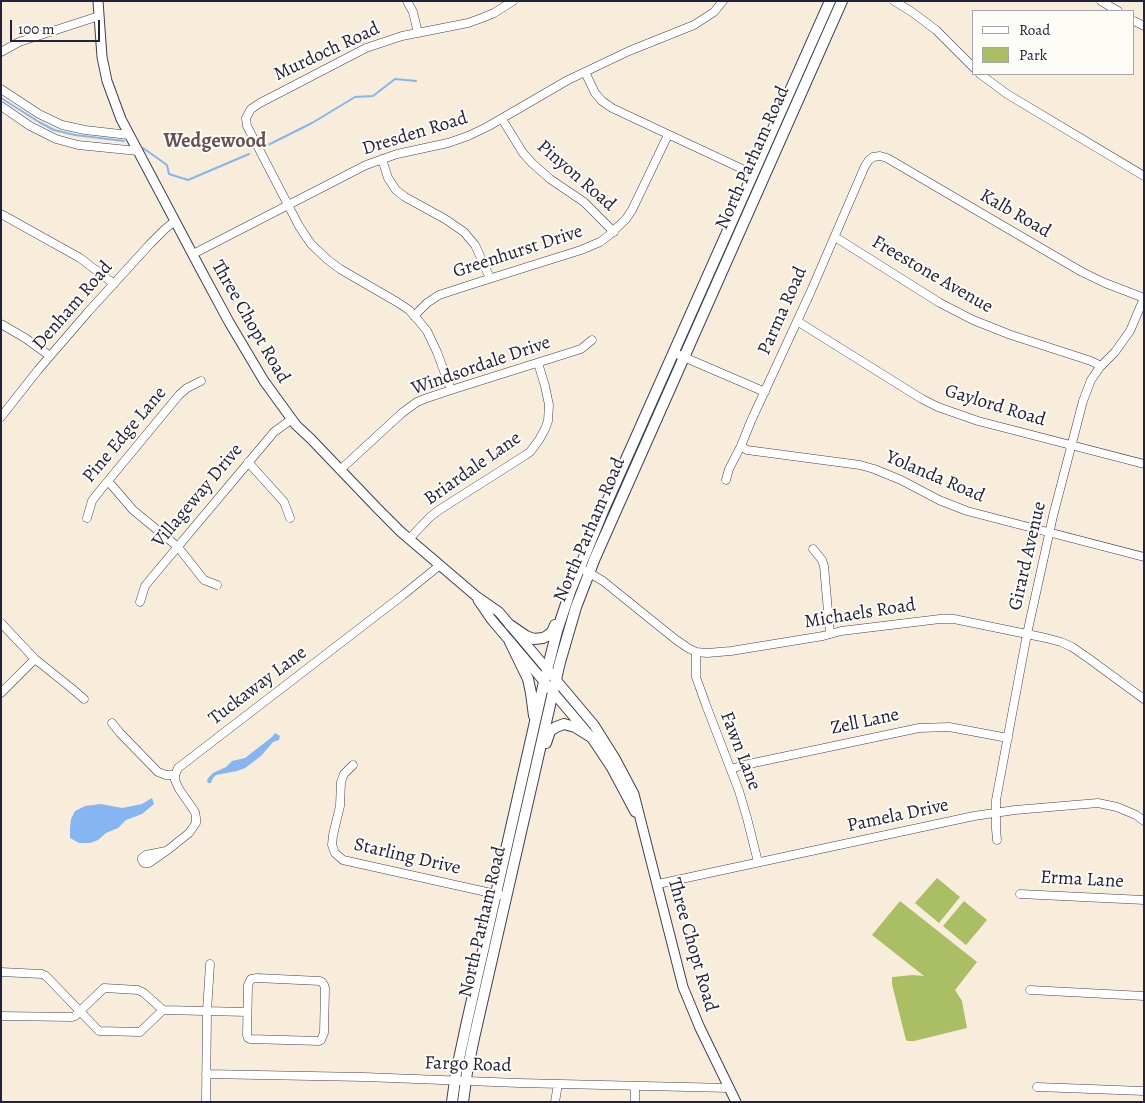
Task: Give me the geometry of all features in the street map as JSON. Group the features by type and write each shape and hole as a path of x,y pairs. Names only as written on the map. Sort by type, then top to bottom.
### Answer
{"highway":[{"name":"North Parham Road","path":"452,1102 474,1038 569,629 589,573 684,357 830,1"},
{"name":"North Parham Road","path":"463,1102 460,1081 496,894 547,668 570,589 674,353 842,1"},
{"path":"510,625 530,638 543,638 550,634 562,614"},
{"path":"510,642 528,679 534,724"},
{"path":"533,779 542,761 549,734 553,729 560,725 569,725 591,737"}],"main road":[{"name":"Three Chopt Road","path":"98,1 101,51 107,81 121,119 229,322 264,381 298,427 368,500 409,539 476,596 499,612 594,725 610,748 634,794 685,992 700,1028 736,1102"},
{"name":"Three Chopt Road","path":"476,596 490,619 591,737 611,767 640,820"}],"street":[{"path":"407,1 413,12 418,33"},
{"name":"Murdoch Road","path":"288,205 247,126 246,116 250,109 355,52 379,43 468,23 494,13 513,1"},
{"name":"Dresden Road","path":"192,254 366,165 397,154 448,143 487,128 568,80 629,51 694,25 714,12 723,1"},
{"path":"894,1 936,30 972,66"},
{"path":"1101,1 1116,10"},
{"path":"1,52 19,42 99,16"},
{"path":"585,72 595,93 605,103 758,177"},
{"path":"981,75 1007,94 1144,176"},
{"path":"1,89 39,114 62,126 129,135"},
{"path":"1,118 4,108 37,130 56,139 78,145 138,151"},
{"name":"Pinyon Road","path":"502,119 523,153 532,163 550,179 584,202 614,232"},
{"name":"Greenhurst Drive","path":"414,316 439,295 581,250 600,242 614,232 632,210 668,135"},
{"name":"Parma Road","path":"726,480 729,469 835,237 865,166 873,157"},
{"name":"Kalb Road","path":"873,157 887,158 1082,272 1144,298"},
{"path":"382,159 388,178 396,190 464,232 475,245 490,278"},
{"path":"288,205 301,231 311,244 328,260 409,310 422,324 437,352 451,390"},
{"path":"1,214 80,258 114,284"},
{"name":"Denham Road","path":"1,417 50,356 150,244 175,221"},
{"name":"Freestone Avenue","path":"835,237 940,303 973,320 1011,335 1091,360 1101,366"},
{"name":"Girard Avenue","path":"997,840 996,800 1027,634 1049,533 1086,390 1101,366 1115,352 1130,331 1144,298"},
{"name":"Gaylord Road","path":"797,321 922,399 938,407 978,421 1144,464"},
{"path":"1,324 50,356"},
{"name":"Windsordale Drive","path":"340,470 409,408 427,398 581,349 592,340"},
{"path":"674,353 765,392"},
{"name":"Briardale Lane","path":"409,539 439,510 530,452 539,440 548,421 549,405 538,363"},
{"name":"Pine Edge Lane","path":"87,518 92,501 179,395 187,388 201,381"},
{"name":"Villageway Drive","path":"140,602 145,586 274,432 292,419"},
{"name":"Yolanda Road","path":"741,446 747,450 860,465 886,473 951,506 1144,557"},
{"path":"248,462 284,502 290,518"},
{"path":"108,481 133,510 178,547 204,580 217,584"},
{"path":"813,549 822,560 824,566 830,634"},
{"name":"Tuckaway Lane","path":"175,775 181,765 440,565"},
{"path":"579,568 603,581 675,639 696,652"},
{"name":"Michaels Road","path":"696,652 707,653 732,650 864,628 954,619 1046,638 1072,647 1144,699"},
{"path":"1,623 35,659 84,699"},
{"name":"Fawn Lane","path":"696,652 696,677 731,769 747,818 758,862"},
{"path":"1,693 35,659"},
{"path":"112,723 158,772 166,775 175,775 179,789 195,812 196,823 194,828 166,851"},
{"name":"Zell Lane","path":"731,769 919,728 949,727 1008,738"},
{"name":"Starling Drive","path":"353,765 344,774 340,782 340,806 333,835 332,845 335,853 343,860 506,897"},
{"name":"Pamela Drive","path":"658,884 974,816 1015,810 1098,803 1117,807 1136,815 1144,821"},
{"name":"Erma Lane","path":"1020,894 1144,900"},
{"path":"206,1102 207,1011 210,964"},
{"path":"1,972 42,974 46,976 99,1031 142,1031 163,1010"},
{"path":"251,979 320,981 325,988 324,1033 319,1041 250,1039 247,1035 247,1012 248,985 251,979"},
{"path":"1,1016 72,1017 104,988 138,990 163,1010 247,1012"},
{"path":"1030,990 1144,996"},
{"name":"Fargo Road","path":"206,1074 344,1076 729,1088"},
{"path":"556,1102 558,1084"},
{"path":"635,1086 635,1102"},
{"path":"1037,1087 1144,1091"}],"green space":[{"path":"937,878 960,897 939,923 915,903"},
{"path":"900,901 977,962 955,990 962,1001 967,1028 914,1041 906,1040 892,984 892,977 924,976 872,935"},
{"path":"964,901 987,920 966,945 943,926"}],"water":[{"path":"275,733 280,736 279,740 273,742 261,756 245,768 216,775 211,783 208,783 207,780 213,773 226,767 232,761 245,758"},
{"path":"152,798 154,804 142,814 126,820 118,828 106,833 98,840 90,843 79,843 70,838 71,819 75,811 85,806 101,804 122,808 142,804"}],"waterway":[{"path":"266,146 312,123 355,97 373,96 395,79 416,81"},
{"path":"1,98 54,130 75,135 124,141"},
{"path":"143,148 167,165 169,174 188,180 249,154"}],"district":[{"name":"Wedgewood","path":"215,142"}]}
